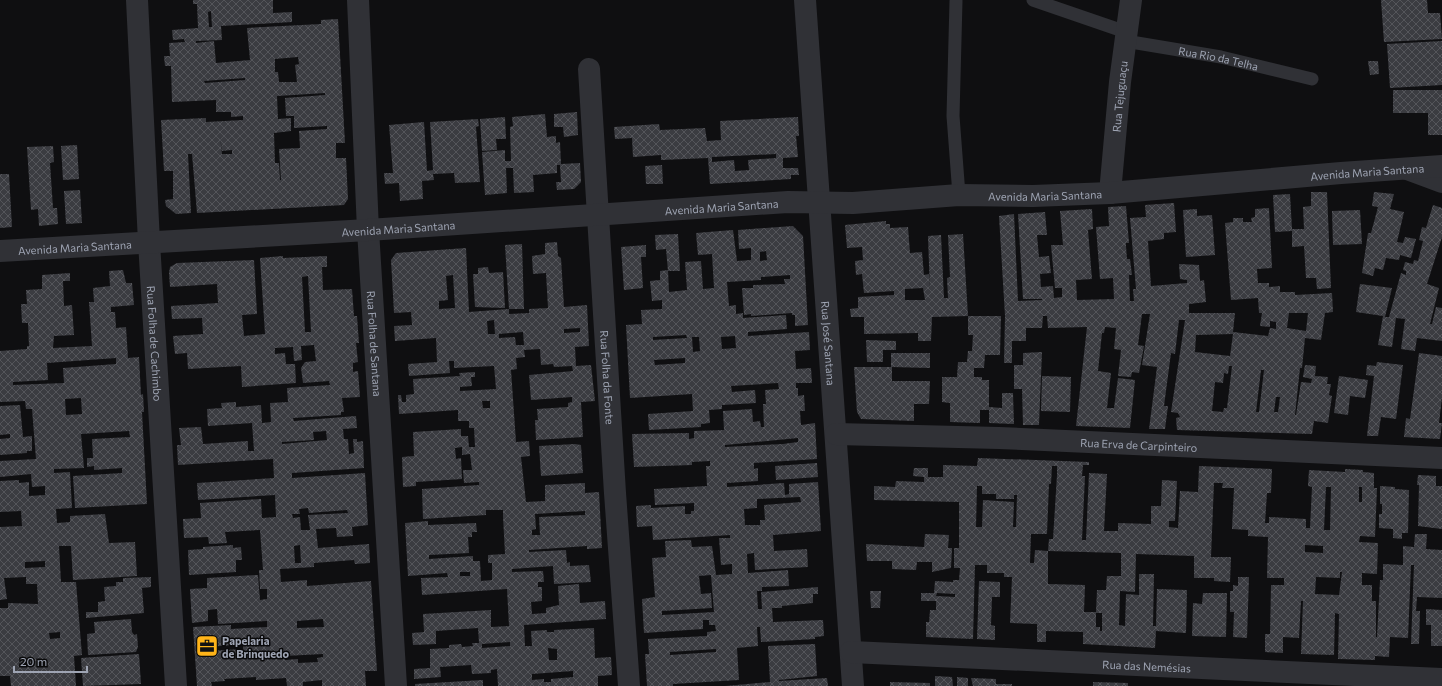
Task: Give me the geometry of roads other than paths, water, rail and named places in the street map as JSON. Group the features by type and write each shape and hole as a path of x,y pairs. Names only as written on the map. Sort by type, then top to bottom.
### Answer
{"street":[{"name":"Rua Folha de Cachimbo","path":"137,0 149,242 176,686"},
{"name":"Rua Folha de Santana","path":"358,0 368,230 396,686"},
{"name":"Rua José Santana","path":"805,0 853,686"},
{"name":"Rua Tejuguaçu","path":"1110,193 1125,36 1131,0"},
{"name":"Rua Folha da Fonte","path":"589,69 628,686"},
{"name":"Avenida Maria Santana","path":"0,251 368,230 788,202 853,203 959,195 1033,196 1110,193 1341,173 1442,166"},
{"path":"1407,169 1442,182"},
{"name":"Rua Erva de Carpinteiro","path":"836,434 999,438 1442,458"},
{"name":"Rua das Nemésias","path":"851,652 1442,679"}],"lane":[{"name":"Rua Rio da Telha","path":"1032,0 1125,36 1221,56 1312,79"},
{"path":"956,2 953,116 959,195"}],"place":[{"name":"Papelaria de Brinquedo","path":"207,646"}]}
